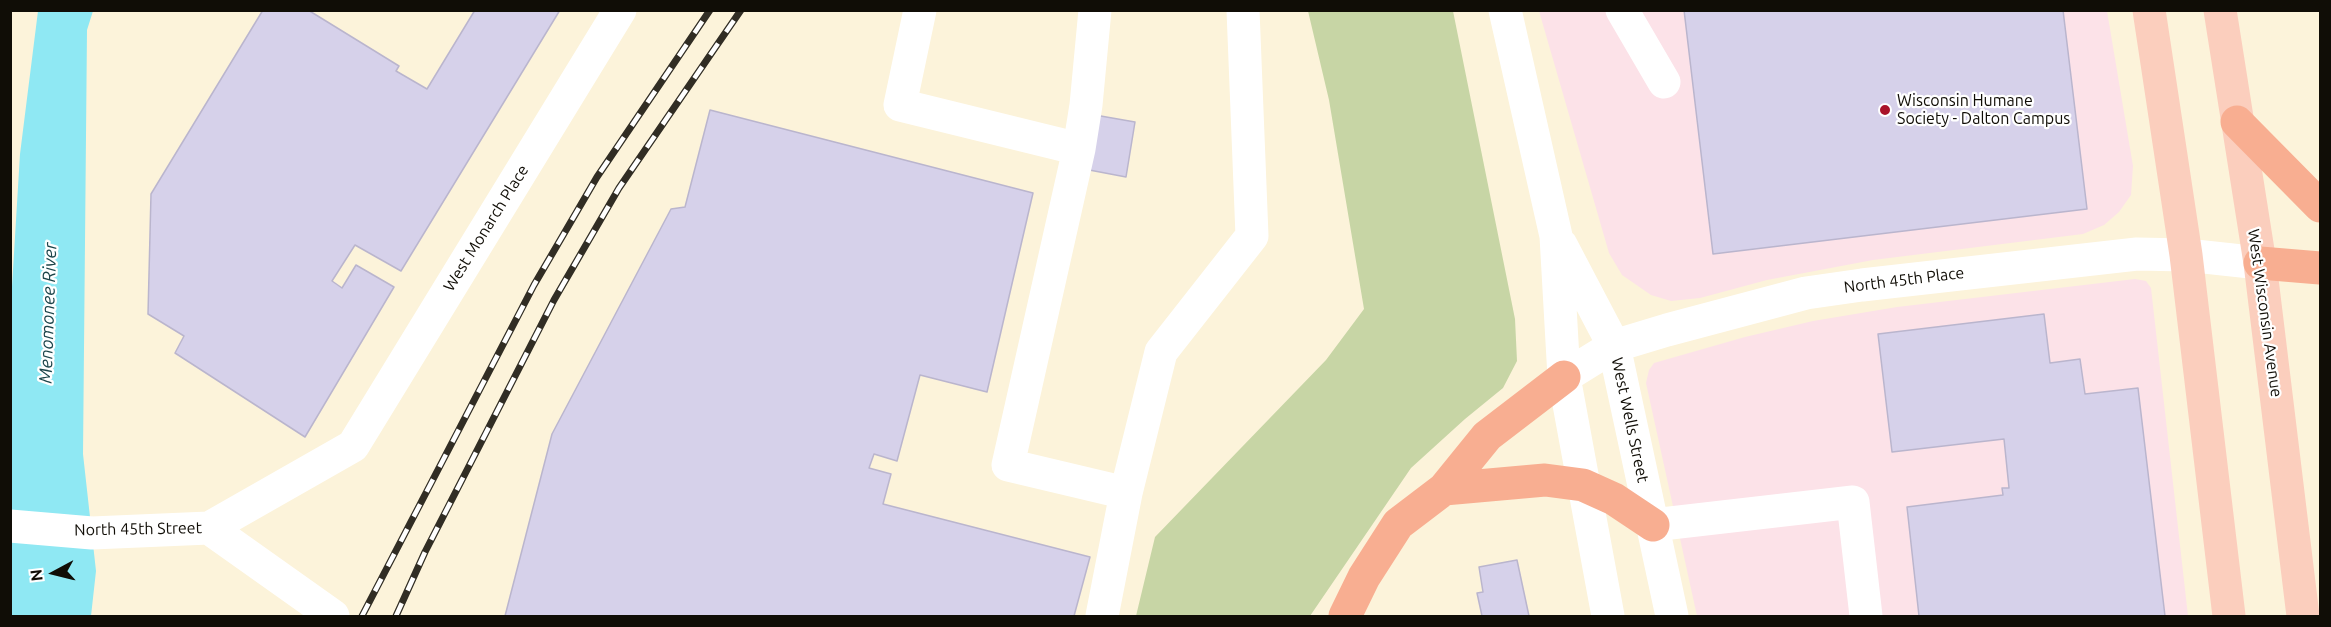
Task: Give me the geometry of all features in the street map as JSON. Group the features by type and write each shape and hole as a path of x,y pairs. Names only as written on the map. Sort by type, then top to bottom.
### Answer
{"highway":[{"path":"2237,122 2320,206"},
{"path":"2259,263 2320,268"},
{"path":"1345,616 1364,577 1398,524 1444,489 1487,436 1564,377"},
{"path":"1444,489 1545,480 1583,485 1614,500 1653,525"}],"main road":[{"path":"2148,10 2186,255 2229,616"},
{"path":"2223,24 2241,10"},
{"name":"West Wisconsin Avenue","path":"2223,24 2259,263 2303,616"}],"street":[{"name":"West Monarch Place","path":"353,446 620,10"},
{"path":"920,10 900,105 1079,149"},
{"path":"1095,10 1086,105 1079,149 1008,465 1126,493"},
{"path":"1102,616 1126,493 1161,352 1252,236 1243,10"},
{"name":"West Wells Street","path":"1505,10 1556,236 1564,377 1608,616"},
{"path":"1622,10 1664,82"},
{"name":"West Wells Street","path":"1556,236 1614,346 1672,616"},
{"name":"North 45th Place","path":"1564,377 1614,346 1806,293 2137,254 2186,255 2259,263"},
{"name":"North 45th Street","path":"10,526 92,533 209,528 353,446"},
{"path":"1653,525 1853,502 1866,616"},
{"path":"209,528 333,616"}],"shaded area":[{"name":"Wisconsin Humane Society - Dalton Campus","path":"1539,11 2107,11 2133,166 2131,195 2119,212 2104,225 2083,234 1873,260 1767,280 1700,298 1671,301 1651,295 1622,275 1609,253"},
{"path":"2135,279 2146,281 2151,288 2188,616 1697,616 1646,383 1649,370 1654,363 1745,337 1813,321 1897,307"}],"green space":[{"path":"1308,11 1453,11 1515,319 1517,361 1503,388 1411,468 1310,616 1136,616 1155,537 1326,360 1364,309 1329,100"}],"water":[{"name":"Menomonee River","path":"38,11 93,11 87,30 83,454 96,571 91,616 11,616 11,303 20,154"}],"building":[{"path":"263,10 308,10 399,66 396,71 427,89 475,10 560,10 401,271 355,245 332,281 342,288 356,265 394,287 305,437 175,353 184,336 148,314 151,194"},
{"name":"Wisconsin Humane Society - Dalton Campus","path":"1684,10 2063,10 2087,209 1713,254"},
{"path":"710,110 1033,193 987,392 920,375 897,461 874,454 869,468 891,474 883,504 1090,557 1074,616 505,616 552,434 671,209 685,207"},
{"path":"1095,115 1135,122 1126,177 1084,169"},
{"path":"2044,314 2050,363 2080,359 2085,394 2138,388 2165,616 1919,616 1907,507 2003,495 2002,488 2009,488 2004,439 1892,452 1878,334"},
{"path":"1517,560 1529,616 1482,616 1477,593 1483,592 1479,567"}],"railway":[{"path":"362,616 534,285 597,177 710,10"},
{"path":"396,616 425,552 554,300 619,188 741,10"}],"place":[{"name":"Wisconsin Humane Society - Dalton Campus","path":"1885,110"}]}
